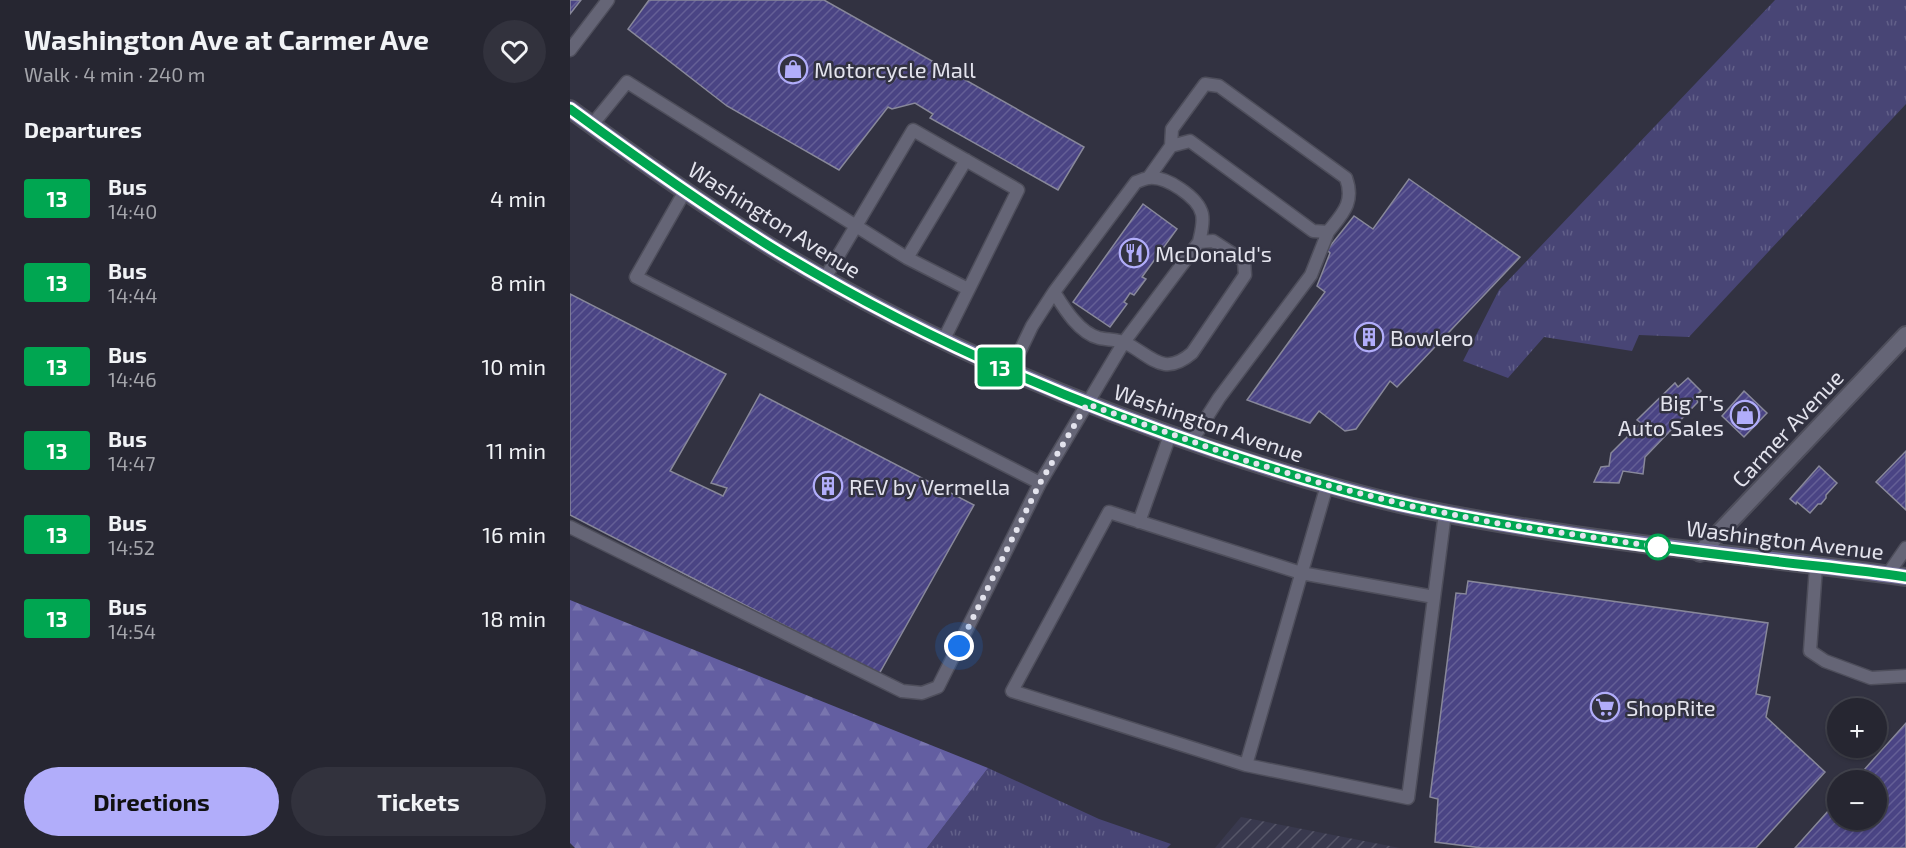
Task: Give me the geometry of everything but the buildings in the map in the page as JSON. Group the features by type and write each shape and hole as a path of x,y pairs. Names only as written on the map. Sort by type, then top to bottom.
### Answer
{"main road":[{"name":"Washington Avenue","path":"570,109 685,191 779,252 825,278 943,341 1010,372 1170,435 1327,485 1445,513 1700,553 1906,577"}],"street":[{"name":"Carmer Avenue","path":"1700,553 1906,335"}],"lane":[{"path":"570,50 608,0"},
{"path":"592,125 627,82 855,227 907,258 968,289"},
{"path":"1149,177 1171,146 1172,129 1205,84 1219,86 1346,178 1350,188 1349,202 1328,232 1311,275 1219,398 1191,442"},
{"path":"825,278 913,129 1018,190 943,341"},
{"path":"1171,146 1190,141 1313,231 1328,232"},
{"path":"907,258 966,160"},
{"path":"570,527 902,691 922,693 938,687 1040,483 1124,342 1199,242 1203,225 1202,212 1196,201 1166,180 1149,177 1136,182 1054,292 1032,327 1010,372"},
{"path":"685,191 636,277 1040,483"},
{"path":"1054,292 1072,320 1096,338 1124,342 1155,361 1168,365 1182,362 1192,353 1245,275 1244,261 1213,241 1199,242"},
{"path":"1139,522 1170,435"},
{"path":"1246,765 1327,485"},
{"path":"1434,597 1301,573 1109,512 1012,691 1246,765 1408,798 1445,513"},
{"path":"1888,574 1906,548"},
{"path":"1816,567 1810,651 1825,661 1871,678 1906,676"}],"shaded area":[{"path":"1241,817 1400,848 1215,848"}],"green space":[{"path":"1775,0 1906,0 1906,104 1689,337 1639,335 1632,351 1544,337 1508,378 1463,361 1499,290"},
{"path":"570,600 988,768 927,848 575,848 570,843"},
{"path":"988,768 1099,819 1171,844 1167,848 927,848"}],"bus line":[{"name":"13","path":"570,109 709,208 779,252 855,295 931,335 1010,372 1170,435 1327,485 1410,506 1496,523 1700,553 1906,577"}],"place":[{"name":"Motorcycle Mall","path":"793,69"},
{"name":"McDonald's","path":"1134,253"},
{"name":"Bowlero","path":"1369,337"},
{"name":"Big T's Auto Sales","path":"1745,415"},
{"name":"REV by Vermella","path":"828,486"},
{"name":"ShopRite","path":"1605,707"}],"route":[{"path":"959,646 1040,483 1087,404 1244,460 1327,485 1410,506 1496,523 1658,547"}]}
